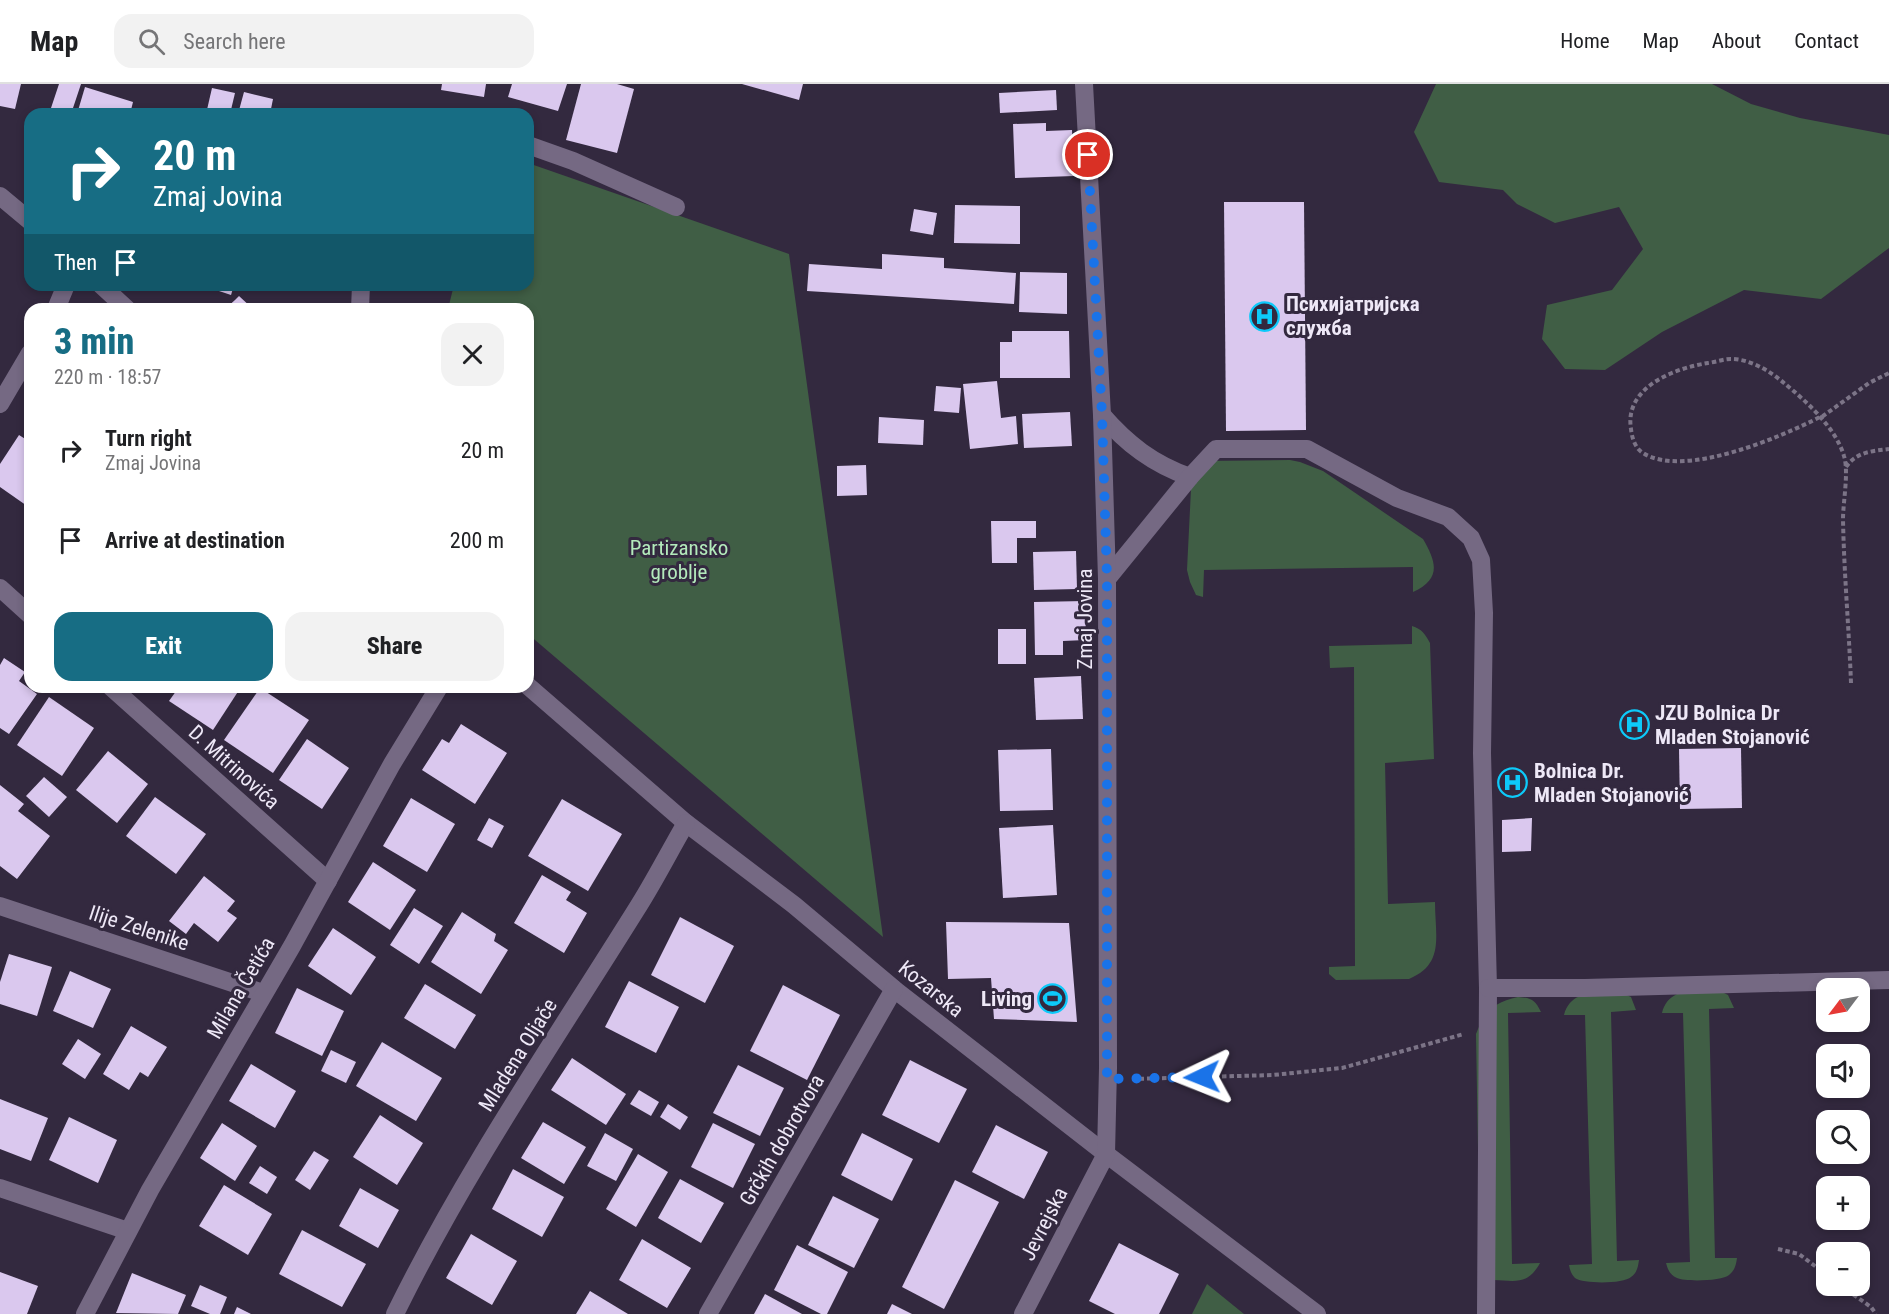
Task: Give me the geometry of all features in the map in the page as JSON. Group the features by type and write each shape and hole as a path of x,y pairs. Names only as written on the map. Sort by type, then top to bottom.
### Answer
{"street":[{"name":"Zmaj Jovina","path":"1084,84 1102,415 1107,579 1106,1154"},
{"path":"534,147 573,161 676,207"},
{"path":"0,196 24,217"},
{"path":"108,291 120,303"},
{"path":"0,404 24,363"},
{"path":"1102,415 1122,438 1144,456 1171,471 1190,477"},
{"path":"1107,579 1190,477 1216,449 1307,448 1397,498 1448,517 1471,538 1481,560 1484,613 1482,753 1488,988 1486,1314"},
{"path":"0,588 24,610"},
{"name":"Kozarska","path":"534,691 686,823 794,905 894,989 1317,1314"},
{"name":"D. Mitrinovića","path":"118,693 328,881"},
{"name":"Milana Četića","path":"85,1314 128,1231 434,693"},
{"name":"Mladena Oljače","path":"395,1314 413,1277 521,1090 638,908 686,823"},
{"name":"Ilije Zelenike","path":"0,906 263,993"},
{"path":"1488,988 1585,988 1889,980"},
{"name":"Grčkih dobrotvora","path":"708,1314 894,989"},
{"name":"Jevrejska","path":"1023,1314 1106,1154"},
{"path":"0,1188 128,1231"}],"path":[{"path":"1851,683 1844,520 1846,468 1840,447 1820,417 1805,400 1780,379 1758,366 1732,359 1697,364 1672,372 1651,383 1636,401 1630,422 1633,441 1641,452 1658,459 1683,462 1729,454 1788,434 1820,417 1869,383 1889,373"},
{"path":"1846,468 1852,458 1871,451 1889,449"},
{"path":"1107,1079 1273,1075 1342,1068 1488,1027"},
{"path":"1778,1249 1799,1254 1816,1267"},
{"path":"1855,1296 1871,1307 1876,1314"}],"green space":[{"path":"1436,84 1712,84 1751,104 1800,118 1889,135 1889,248 1821,299 1744,290 1662,332 1605,370 1565,369 1542,339 1547,305 1612,290 1643,249 1619,207 1555,223 1517,204 1503,190 1439,182 1414,132"},
{"name":"Partizansko groblje","path":"534,165 789,254 883,937 534,639 534,303 450,303 452,291 534,291"},
{"path":"1290,460 1323,471 1423,539 1431,556 1434,570 1428,582 1413,592 1413,567 1204,570 1203,597 1196,595 1187,570 1192,469 1203,461"},
{"path":"1412,626 1423,632 1430,643 1434,759 1385,763 1388,904 1435,902 1435,948 1428,965 1409,979 1336,980 1329,974 1329,967 1355,966 1354,667 1330,668 1329,646 1412,644"},
{"path":"1693,991 1720,991 1728,995 1734,1008 1709,1009 1715,1258 1737,1258 1734,1269 1725,1277 1712,1280 1688,1280 1673,1275 1666,1263 1690,1262 1683,1013 1662,1013 1666,1004 1677,994"},
{"path":"1595,993 1622,993 1631,997 1636,1010 1611,1012 1617,1261 1639,1260 1636,1272 1627,1279 1594,1282 1575,1278 1569,1265 1592,1264 1585,1015 1564,1015 1568,1006 1579,996"},
{"path":"1518,997 1532,1000 1541,1012 1508,1013 1512,1264 1540,1263 1531,1275 1521,1280 1494,1280 1480,1267 1476,1034 1491,1009"},
{"path":"1207,1284 1244,1314 1192,1314"}],"building":[{"path":"0,84 21,84 15,109 0,106"},
{"path":"59,84 81,84 73,108 51,108"},
{"path":"442,84 486,84 484,97 441,90"},
{"path":"512,84 567,84 558,111 508,97"},
{"path":"581,84 617,84 634,89 617,153 566,140"},
{"path":"742,84 803,84 799,100"},
{"path":"85,87 133,102 132,108 79,108"},
{"path":"212,88 235,93 231,108 207,108"},
{"path":"1056,90 1057,110 1000,113 999,93"},
{"path":"244,92 273,99 271,108 240,108"},
{"path":"1046,123 1046,131 1072,130 1074,176 1015,178 1013,124"},
{"name":"Психијатријска служба","path":"1224,202 1304,202 1306,430 1226,431"},
{"path":"955,205 1020,206 1020,244 954,243"},
{"path":"914,209 937,213 933,235 910,231"},
{"path":"882,254 944,258 944,268 1016,273 1014,304 807,291 809,264 882,269"},
{"path":"1020,272 1067,273 1067,314 1019,312"},
{"path":"219,291 232,291 231,295"},
{"path":"239,296 247,303 232,303"},
{"path":"1012,331 1069,331 1070,378 1000,378 1000,342 1012,342"},
{"path":"997,381 1001,418 1016,416 1018,444 970,449 963,384"},
{"path":"936,386 961,388 959,413 934,411"},
{"path":"1070,412 1072,446 1024,448 1022,414"},
{"path":"879,417 924,420 923,445 878,443"},
{"path":"19,435 24,438 24,504 0,487 0,464"},
{"path":"866,465 867,495 837,496 837,466"},
{"path":"991,521 1036,521 1036,538 1017,538 1017,563 992,563"},
{"path":"1076,551 1077,589 1034,590 1033,552"},
{"path":"1085,601 1086,640 1063,641 1063,655 1035,655 1034,602"},
{"path":"998,629 1026,629 1026,664 998,664"},
{"path":"4,658 24,671 19,681 24,685 24,693 37,694 9,734 0,728 0,665"},
{"path":"1081,676 1083,719 1036,720 1034,678"},
{"path":"175,693 237,693 213,730 169,701"},
{"path":"257,693 268,693 309,720 273,773 224,740"},
{"path":"49,697 94,728 62,776 17,745"},
{"path":"461,724 507,753 475,804 422,770 442,739 449,743"},
{"path":"307,739 349,768 322,809 279,780"},
{"path":"1741,748 1742,808 1680,809 1679,749"},
{"path":"1051,749 1053,810 1000,811 998,750"},
{"path":"108,751 148,784 117,823 76,790"},
{"path":"44,777 67,797 49,817 26,796"},
{"path":"0,785 24,804 18,811 50,836 17,879 0,866"},
{"path":"155,797 206,834 176,874 126,836"},
{"path":"411,798 455,824 427,872 383,846"},
{"path":"562,799 622,834 588,891 528,856"},
{"path":"489,818 504,826 492,848 477,840"},
{"path":"1532,818 1531,851 1502,852 1502,820"},
{"path":"1053,825 1057,895 1003,898 999,828"},
{"path":"373,862 416,890 390,930 348,902"},
{"path":"542,875 571,892 566,900 587,913 564,953 514,923"},
{"path":"204,876 235,901 227,911 237,918 218,942 194,923 186,934 169,921"},
{"path":"414,908 443,926 419,964 390,945"},
{"path":"462,912 496,934 494,941 508,950 481,994 431,962"},
{"path":"680,917 734,946 705,1003 651,975"},
{"path":"946,922 1069,923 1077,1022 994,1019 991,978 948,979"},
{"path":"333,928 376,957 351,995 308,966"},
{"path":"9,954 52,967 37,1016 0,1004 0,982"},
{"path":"70,971 111,989 93,1028 53,1011"},
{"path":"629,981 679,1007 656,1053 605,1027"},
{"path":"425,984 476,1015 455,1049 404,1018"},
{"path":"783,985 840,1015 807,1080 750,1051"},
{"path":"297,988 344,1011 322,1056 275,1033"},
{"path":"131,1026 167,1047 148,1077 140,1072 129,1090 103,1074"},
{"path":"78,1039 101,1054 85,1079 62,1064"},
{"path":"382,1042 442,1078 416,1121 356,1086"},
{"path":"331,1050 356,1062 346,1083 321,1071"},
{"path":"572,1058 626,1094 606,1125 551,1090"},
{"path":"910,1060 967,1089 939,1143 882,1115"},
{"path":"251,1064 296,1091 275,1128 229,1101"},
{"path":"738,1065 784,1088 760,1136 713,1113"},
{"path":"639,1090 659,1102 651,1116 630,1104"},
{"path":"0,1099 48,1118 31,1161 0,1149"},
{"path":"668,1104 688,1117 680,1130 660,1117"},
{"path":"380,1115 423,1143 397,1185 353,1157"},
{"path":"69,1117 117,1140 98,1183 49,1160"},
{"path":"543,1122 586,1147 564,1184 521,1158"},
{"path":"222,1123 257,1146 235,1181 200,1158"},
{"path":"713,1123 755,1144 733,1188 691,1167"},
{"path":"996,1125 1048,1152 1024,1199 972,1172"},
{"path":"605,1133 633,1149 616,1181 587,1166"},
{"path":"862,1133 913,1159 892,1201 841,1175"},
{"path":"314,1151 329,1160 310,1190 295,1180"},
{"path":"638,1154 668,1172 636,1227 606,1209"},
{"path":"260,1166 277,1177 267,1194 249,1183"},
{"path":"513,1169 564,1197 542,1237 492,1209"},
{"path":"680,1179 724,1203 701,1243 658,1218"},
{"path":"955,1180 999,1202 944,1309 902,1287"},
{"path":"224,1185 272,1214 248,1255 199,1226"},
{"path":"360,1188 399,1210 378,1248 339,1226"},
{"path":"833,1196 879,1219 854,1268 808,1245"},
{"path":"302,1230 366,1264 342,1307 279,1274"},
{"path":"471,1234 517,1261 492,1305 446,1278"},
{"path":"642,1239 691,1268 667,1308 619,1280"},
{"path":"1119,1243 1179,1274 1159,1314 1115,1314 1089,1301"},
{"path":"797,1245 848,1272 827,1314 821,1314 774,1290"},
{"path":"0,1272 38,1286 27,1314 0,1314"},
{"path":"132,1273 186,1295 178,1314 116,1313"},
{"path":"200,1285 227,1297 220,1314 210,1314 191,1306"},
{"path":"590,1291 628,1314 576,1314"},
{"path":"765,1294 802,1314 754,1314"},
{"path":"892,1304 912,1314 887,1314"},
{"path":"237,1307 251,1314 234,1314"}],"place":[{"name":"Психијатријска служба","path":"1265,316"},
{"name":"JZU Bolnica Dr Mladen Stojanović","path":"1634,725"},
{"name":"Bolnica Dr. Mladen Stojanović","path":"1513,783"},
{"name":"Living","path":"1053,999"}],"route":[{"path":"1088,155 1102,415 1107,579 1107,1079 1202,1077"}]}
